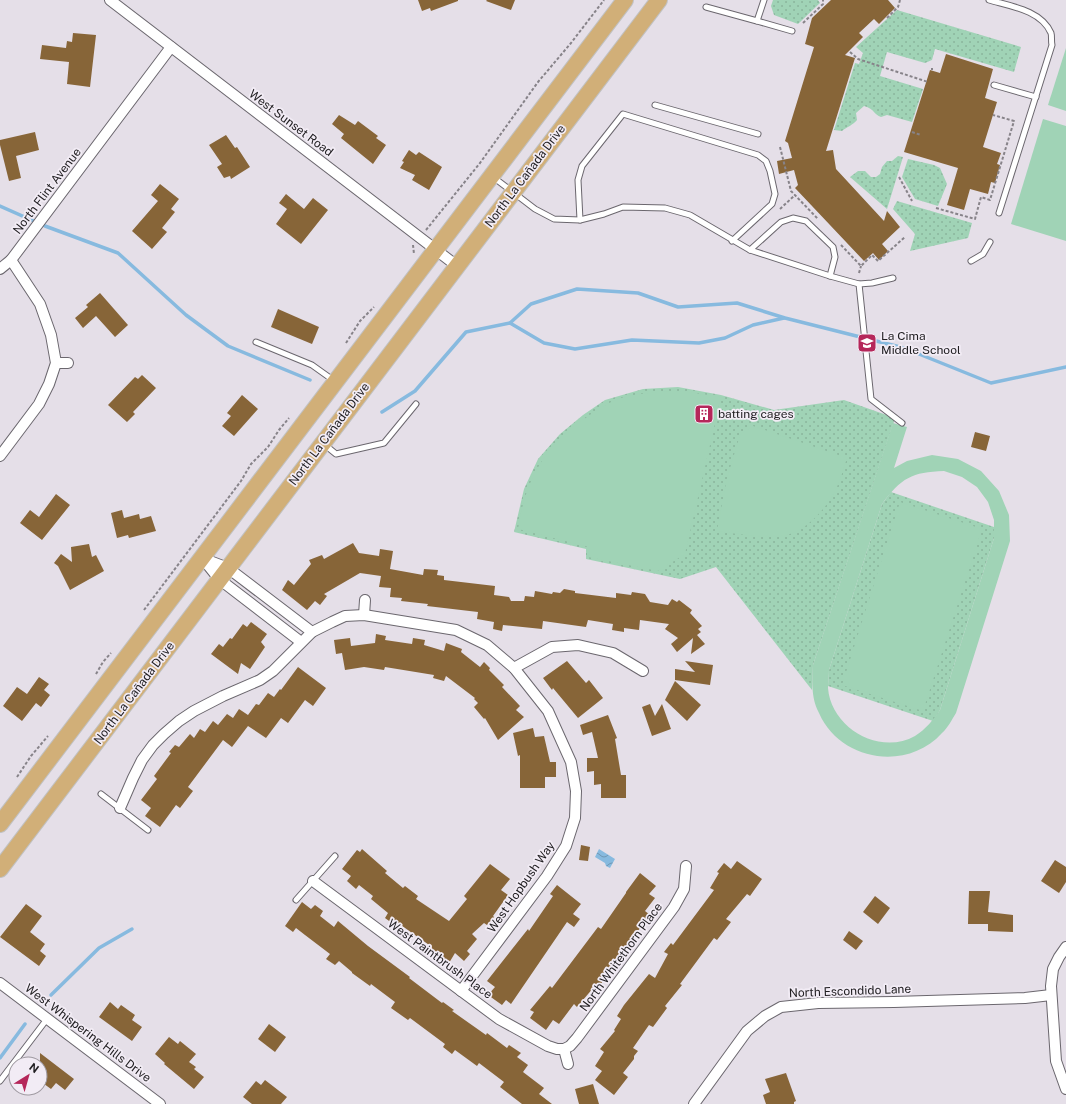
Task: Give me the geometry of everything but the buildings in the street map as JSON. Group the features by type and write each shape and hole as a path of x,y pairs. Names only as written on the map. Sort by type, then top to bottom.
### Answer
{"main road":[{"path":"0,824 625,0"},
{"name":"North La Cañada Drive","path":"0,869 659,0"}],"street":[{"name":"West Sunset Road","path":"110,0 457,266"},
{"name":"North Flint Avenue","path":"0,269 11,260 171,47"},
{"path":"0,456 39,404 49,384 56,363 51,335 40,304 11,260"},
{"path":"56,363 68,363"},
{"path":"202,558 312,632"},
{"path":"224,574 301,642"},
{"path":"364,615 365,600"},
{"name":"West Hopbush Way","path":"120,808 142,760 164,734 179,721 194,710 260,680 273,671 312,632 345,616 364,615 456,630 487,645 514,668 548,711 571,762 576,791 575,818 566,846 547,876 461,991"},
{"path":"514,668 552,646 578,645 613,653 643,671"},
{"name":"North Whitethorn Place","path":"561,1049 570,1046 577,1038 674,907 684,889 686,866"},
{"name":"West Paintbrush Place","path":"313,881 500,1019 548,1046 561,1049"},
{"path":"1066,947 1059,956 1053,970 1051,990 1056,1061 1066,1089"},
{"name":"West Whispering Hills Drive","path":"0,983 160,1104"},
{"name":"North Escondido Lane","path":"694,1104 747,1031 765,1016 781,1007 818,1003 1025,998 1051,990"},
{"path":"561,1049 568,1064"}],"lane":[{"path":"757,21 764,0"},
{"path":"989,0 1030,13 1042,20 1051,33 1052,45 999,213"},
{"path":"706,7 792,31"},
{"path":"994,85 1036,97"},
{"path":"655,105 758,134"},
{"path":"580,220 578,180 582,166 623,114 758,155 766,161 770,171 775,194 772,204 732,241"},
{"path":"492,177 535,209 554,219 580,220 604,214 623,207 665,208 690,215 732,241 750,250 830,276 859,284 872,283 893,278"},
{"path":"750,250 781,222 793,218 806,221 833,247 835,257 830,276"},
{"path":"971,261 983,254 990,242"},
{"path":"859,284 871,399 902,423"},
{"path":"256,342 312,365 336,381"},
{"path":"322,444 336,454 384,443 416,404"},
{"path":"101,794 148,830"},
{"path":"296,900 335,856"},
{"path":"0,1081 47,1018"}],"path":[{"path":"412,258 414,253 412,246 480,163 538,82 604,0"},
{"path":"803,23 823,4 823,0"},
{"path":"888,18 898,8 900,0"},
{"path":"850,52 858,60 928,82"},
{"path":"993,115 1018,122"},
{"path":"936,208 975,219 980,198 990,200 1014,121"},
{"path":"912,132 921,135"},
{"path":"780,147 791,190"},
{"path":"780,166 785,165"},
{"path":"899,177 912,201"},
{"path":"779,210 796,195"},
{"path":"872,255 878,261 905,237"},
{"path":"859,273 861,266"},
{"path":"344,347 360,321 378,302"},
{"path":"143,611 241,481 251,464 268,447 279,430 291,416"},
{"path":"96,674 103,662 112,652"},
{"path":"14,782 31,756 51,732"}],"green space":[{"path":"773,0 818,0 820,3 798,24 774,15 771,6"},
{"path":"897,10 1021,47 1014,72 935,49 932,60 925,63 887,52 880,76 923,89 912,122 887,115 881,117 864,106 856,113 857,120 854,123 842,131 834,130 855,63 859,64 863,53 856,47"},
{"path":"1066,48 1066,111 1048,105"},
{"path":"1043,119 1066,126 1066,241 1011,224"},
{"path":"898,156 903,157 887,209 850,177 858,171 865,171 871,177 876,177 880,174 882,167 887,161 892,161"},
{"path":"908,159 934,165 940,168 947,184 938,206 915,199 902,177"},
{"path":"897,201 972,223 968,238 910,251 915,234 893,209"},
{"path":"678,387 721,395 774,410 844,400 895,418 813,665 812,690 716,567 680,579 586,559 586,549 514,532 524,489 538,459 560,434 583,415 605,400 643,389"},
{"path":"682,391 721,397 685,554 658,571 588,557 589,547 518,529 526,495 539,465 559,439 572,428 599,409 621,398 644,393"},
{"path":"893,423 907,427 894,468 907,461 932,455 958,459 981,471 999,491 1009,515 1010,541 956,713 944,731 928,745 911,753 893,756 875,756 858,751 842,742 829,729 819,713 813,696 813,665","holes":["944,471 962,477 977,487 988,502 994,520 994,538 940,710 929,724 915,736 901,741 887,743 873,740 848,726 838,715 831,702 828,686 829,670 882,504 895,488 908,478 915,475"]},
{"path":"753,426 847,458 836,489 830,500 819,514 797,531 781,536 765,536 717,531 727,478 740,435"},
{"path":"891,492 994,527 994,538 940,710 933,721 828,686 829,670 882,504"},
{"path":"900,502 982,529 923,711 842,685"}],"water":[{"path":"599,849 615,859 610,868 595,857"}],"waterway":[{"path":"0,206 45,226 118,253 186,315 228,346 310,380"},
{"path":"382,412 415,391 466,332 510,323 531,304 577,289 638,293 678,307 737,303 785,318 904,348 991,383 1066,367"},
{"path":"510,323 544,343 575,349 632,340 699,343 725,338 753,325 784,318"},
{"path":"51,995 99,948 132,929"},
{"path":"0,1058 25,1024"}],"place":[{"name":"La Cima Middle School","path":"867,343"},
{"name":"batting cages","path":"704,414"}]}
